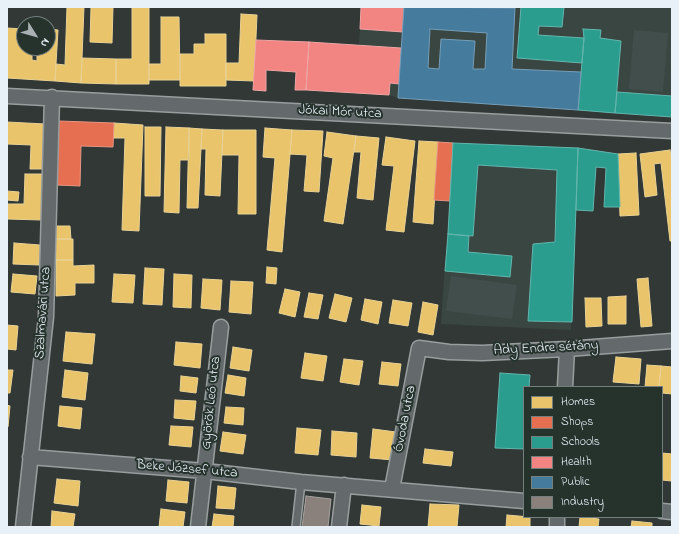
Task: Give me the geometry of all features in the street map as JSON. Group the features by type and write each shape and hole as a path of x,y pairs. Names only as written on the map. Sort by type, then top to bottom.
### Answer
{"street":[{"name":"Jókai Mór utca","path":"7,96 52,97 672,131"},
{"name":"Szalmavári utca","path":"23,527 46,317 52,97"},
{"name":"Györök Leó utca","path":"198,527 220,328"},
{"name":"Ady Endre sétány","path":"419,348 449,352 482,353 567,349 672,341"},
{"name":"Óvoda utca","path":"392,489 419,348"},
{"path":"565,386 567,349"},
{"name":"Beke József utca","path":"30,457 205,471 301,482 523,501"},
{"path":"339,527 344,486"}],"lane":[{"path":"296,527 301,482"}],"shaded area":[{"path":"361,7 672,7 672,117 398,98 389,95 306,90 309,42 359,45"},
{"path":"634,30 668,33 663,92 629,89"},
{"path":"453,143 578,148 571,330 441,324"},
{"path":"451,276 517,285 512,319 446,311"}],"building: Homes":[{"path":"67,7 84,7 81,83 55,81 56,64 65,65"},
{"path":"91,7 113,7 112,43 90,42"},
{"path":"132,7 149,7 149,84 116,84 116,59 132,59"},
{"path":"241,14 257,15 254,81 226,80 226,63 239,63"},
{"path":"161,17 179,17 180,80 149,80 149,64 161,64"},
{"path":"7,28 16,29 16,56 32,56 32,60 37,61 37,56 56,56 56,30 58,30 55,81 7,78"},
{"path":"205,34 226,34 226,86 180,86 180,54 194,54 194,44 205,44"},
{"path":"82,58 116,59 116,84 81,83"},
{"path":"7,122 45,124 43,169 30,169 31,145 7,144"},
{"path":"114,123 143,125 139,231 122,230 125,138 113,138"},
{"path":"145,127 161,127 160,196 145,196"},
{"path":"166,127 189,128 189,160 180,160 179,213 164,212"},
{"path":"189,128 202,129 198,208 187,208"},
{"path":"265,128 292,130 282,252 267,250 275,158 263,157"},
{"path":"202,129 223,130 220,196 205,195 206,149 201,149"},
{"path":"223,130 256,130 256,214 238,214 239,155 222,155"},
{"path":"292,130 323,131 319,192 304,191 307,155 290,154"},
{"path":"327,132 356,136 343,224 324,221 333,158 324,156"},
{"path":"356,136 379,138 373,200 357,198 361,152 354,152"},
{"path":"386,137 415,141 404,232 386,230 394,166 382,165"},
{"path":"419,141 438,142 433,224 413,222"},
{"path":"670,150 672,163 672,241 670,241 661,163 654,164 657,195 645,197 640,154"},
{"path":"636,153 639,215 620,216 618,154"},
{"path":"25,174 43,174 41,220 7,219 7,204 24,204"},
{"path":"7,191 19,192 18,201 7,200"},
{"path":"56,226 70,226 71,239 55,239"},
{"path":"55,239 73,239 73,260 56,260"},
{"path":"14,243 40,245 39,265 13,264"},
{"path":"56,260 73,260 73,266 94,265 94,283 75,283 75,295 56,296"},
{"path":"267,267 277,268 276,284 266,283"},
{"path":"145,268 164,269 162,305 143,304"},
{"path":"13,274 37,276 35,294 11,292"},
{"path":"114,274 135,275 133,303 112,302"},
{"path":"174,274 192,275 191,308 173,307"},
{"path":"648,278 652,326 641,327 637,279"},
{"path":"203,279 222,280 220,310 201,308"},
{"path":"231,281 253,282 251,314 229,312"},
{"path":"285,289 300,292 295,317 279,313"},
{"path":"309,293 323,295 318,319 304,317"},
{"path":"335,294 352,298 346,322 329,318"},
{"path":"626,296 626,324 608,324 608,297"},
{"path":"585,298 601,298 602,326 586,327"},
{"path":"365,299 382,302 378,324 361,320"},
{"path":"393,300 412,303 408,326 389,323"},
{"path":"423,302 438,305 433,335 418,332"},
{"path":"7,325 18,326 16,350 7,349"},
{"path":"66,332 95,334 92,364 63,361"},
{"path":"176,342 202,344 200,368 174,365"},
{"path":"233,347 252,350 249,371 230,368"},
{"path":"305,353 327,356 323,381 301,378"},
{"path":"616,357 641,359 639,384 613,382"},
{"path":"344,359 363,361 359,385 340,382"},
{"path":"382,362 401,364 398,386 379,384"},
{"path":"647,365 661,366 659,386 645,386"},
{"path":"661,366 672,367 672,394 663,393 663,386 659,386"},
{"path":"7,370 13,370 10,393 7,393"},
{"path":"65,370 88,373 85,400 62,397"},
{"path":"228,375 246,378 244,396 225,393"},
{"path":"181,376 198,378 196,393 180,391"},
{"path":"175,400 196,401 194,420 174,418"},
{"path":"7,405 10,406 8,427 7,427"},
{"path":"60,406 82,408 80,429 58,426"},
{"path":"226,407 244,408 243,425 224,423"},
{"path":"171,426 193,427 191,447 169,445"},
{"path":"297,428 321,430 318,455 295,453"},
{"path":"373,429 396,432 393,460 370,458"},
{"path":"332,431 357,433 356,457 331,455"},
{"path":"223,432 246,435 243,454 220,451"},
{"path":"425,449 453,452 451,466 423,463"},
{"path":"663,453 672,454 671,481 663,480"},
{"path":"57,479 80,481 78,506 54,503"},
{"path":"168,480 189,482 187,503 166,501"},
{"path":"218,486 236,488 234,509 216,508"},
{"path":"430,504 459,505 457,527 428,527"},
{"path":"362,505 381,507 379,526 360,524"},
{"path":"161,509 185,512 183,527 159,527"},
{"path":"52,511 75,514 73,527 51,527"},
{"path":"214,514 234,516 233,527 212,527"},
{"path":"507,515 530,518 530,527 506,527"},
{"path":"580,518 599,519 598,527 579,527"},
{"path":"632,521 652,523 652,527 631,527"}],"building: Shops":[{"path":"59,121 114,123 113,147 81,146 80,186 56,185"},
{"path":"438,142 453,143 450,201 434,200"}],"building: Schools":[{"path":"521,7 564,7 562,27 539,26 538,35 584,38 582,63 517,58"},
{"path":"583,29 601,30 600,38 621,41 615,113 578,110 584,38"},
{"path":"617,92 672,96 672,117 615,113"},
{"path":"453,143 578,148 572,322 528,321 533,244 555,242 557,170 478,165 473,236 448,234"},
{"path":"578,148 618,154 620,207 604,207 606,168 596,167 593,211 576,210"},
{"path":"448,234 469,236 468,252 512,256 510,277 445,271"},
{"path":"500,373 530,375 529,386 523,386 523,449 495,448"}],"building: Health":[{"path":"361,7 404,7 403,32 360,29"},
{"path":"256,40 309,42 306,90 295,90 296,72 266,70 266,91 253,90"},
{"path":"309,42 401,48 399,84 390,83 389,95 306,90"}],"building: Public":[{"path":"404,7 515,8 512,69 581,72 578,110 398,98","holes":["430,29 487,33 485,69 473,69 475,41 441,39 439,69 428,68"]}],"building: Industry":[{"path":"306,496 331,499 328,527 302,527"}]}
